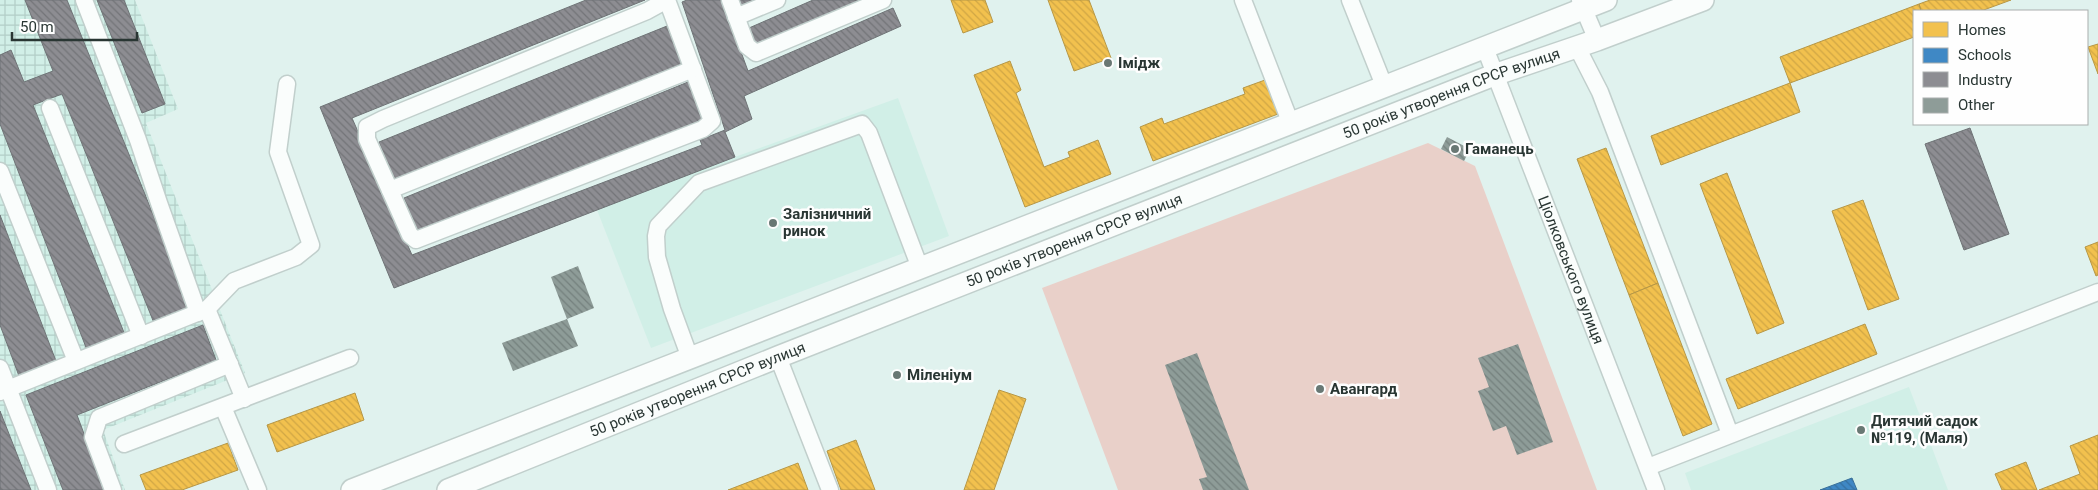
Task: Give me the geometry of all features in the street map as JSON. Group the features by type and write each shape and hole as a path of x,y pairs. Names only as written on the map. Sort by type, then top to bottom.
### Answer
{"main road":[{"name":"50 років утворення СРСР вулиця","path":"352,490 1385,88 1484,48 1582,5 1606,0"},
{"name":"50 років утворення СРСР вулиця","path":"448,490 778,357 1494,75 1587,44 1703,0"}],"street":[{"path":"84,0 138,140 158,203 203,311 230,364 244,399"},
{"path":"667,0 693,70 712,121 704,129 416,240 410,235 367,139 367,127 383,118 647,11 667,0"},
{"path":"730,0 747,46 756,53 883,0"},
{"path":"736,17 777,0"},
{"path":"1243,0 1291,124"},
{"path":"1350,0 1385,88"},
{"path":"1582,5 1587,44 1600,92 1730,434"},
{"name":"Ціолковського вулиця","path":"1484,48 1656,490"},
{"path":"390,190 693,70"},
{"path":"4,390 203,311 234,282 296,258 311,246 278,152 287,84"},
{"path":"50,108 141,336"},
{"path":"690,358 672,309 657,257 656,236 658,226 699,183 862,124 870,133 920,268"},
{"path":"0,171 76,361"},
{"path":"1648,467 2098,292"},
{"path":"778,357 830,490"},
{"path":"124,444 350,358"},
{"path":"113,490 93,437 99,418 230,364"},
{"path":"0,368 4,390 48,490"},
{"path":"224,407 258,490"}],"shaded area":[{"path":"0,0 135,0 178,109 146,123 245,373 103,430 125,490 0,490"},
{"name":"Залізничний ринок","path":"898,98 949,236 651,348 597,210 735,157"},
{"name":"Авангард","path":"1428,143 1475,166 1597,490 1118,490 1042,288"},
{"name":"Дитячий садок №119, (Маля)","path":"1909,387 1948,490 1691,490 1685,473"}],"building: Homes":[{"path":"951,0 985,0 993,22 963,33"},
{"path":"1048,0 1089,0 1111,58 1074,71"},
{"path":"1930,0 2011,0 1984,10 1921,10 1919,4"},
{"path":"1919,4 1921,10 1913,10 1913,37 1790,83 1780,57"},
{"path":"2098,44 2098,74 2088,47"},
{"path":"1010,61 1021,90 1016,93 1044,167 1070,157 1068,152 1098,140 1111,174 1025,207 974,75"},
{"path":"1265,80 1278,114 1153,161 1140,127 1162,118 1164,124 1245,94 1243,88"},
{"path":"1790,83 1800,112 1661,165 1651,136"},
{"path":"1606,148 1658,283 1629,295 1577,159"},
{"path":"1727,173 1784,323 1757,334 1700,184"},
{"path":"1863,200 1899,299 1868,310 1832,211"},
{"path":"2098,242 2098,275 2096,276 2085,247"},
{"path":"1658,283 1712,424 1683,436 1629,295"},
{"path":"1865,324 1877,354 1738,409 1726,379"},
{"path":"999,390 1026,399 994,490 964,490"},
{"path":"355,393 364,420 277,452 267,425"},
{"path":"2098,435 2098,490 2039,490 2080,474 2070,446"},
{"path":"856,440 875,490 841,490 827,451"},
{"path":"228,443 238,470 182,490 146,490 140,475"},
{"path":"2026,462 2037,490 2002,490 1995,474"},
{"path":"798,463 808,490 728,490"}],"building: Schools":[{"path":"1852,478 1857,490 1820,490"}],"building: Industry":[{"path":"25,0 67,0 191,309 154,323 62,94 33,105 125,335 87,350 0,124 0,55 11,50 24,82 53,71"},
{"path":"97,0 124,0 165,104 142,113"},
{"path":"586,0 645,0 352,118 412,255 702,145 700,140 725,130 682,2 687,0 722,0 748,71 893,8 901,26 744,96 752,119 725,132 735,157 394,288 320,107"},
{"path":"738,0 765,0 742,10"},
{"path":"813,0 863,0 756,47 749,28"},
{"path":"667,26 683,66 395,182 379,142"},
{"path":"688,82 705,121 418,232 404,198"},
{"path":"1970,128 2009,234 1964,250 1925,144"},
{"path":"0,215 56,361 19,376 0,325"},
{"path":"203,325 216,360 77,415 105,490 63,490 26,395"},
{"path":"0,411 31,490 0,490"}],"building: Other":[{"name":"Гаманець","path":"1447,137 1470,149 1464,161 1441,149"},
{"path":"578,266 594,308 567,319 551,277"},
{"path":"567,319 578,346 513,371 502,343"},
{"path":"1518,344 1553,442 1517,455 1506,426 1493,431 1478,391 1489,387 1478,358"},
{"path":"1197,353 1249,490 1203,490 1199,479 1207,477 1165,365"}],"place":[{"name":"Імідж","path":"1108,63"},
{"name":"Гаманець","path":"1455,149"},
{"name":"Залізничний ринок","path":"773,223"},
{"name":"Міленіум","path":"897,375"},
{"name":"Авангард","path":"1320,389"},
{"name":"Дитячий садок №119, (Маля)","path":"1861,430"}]}
